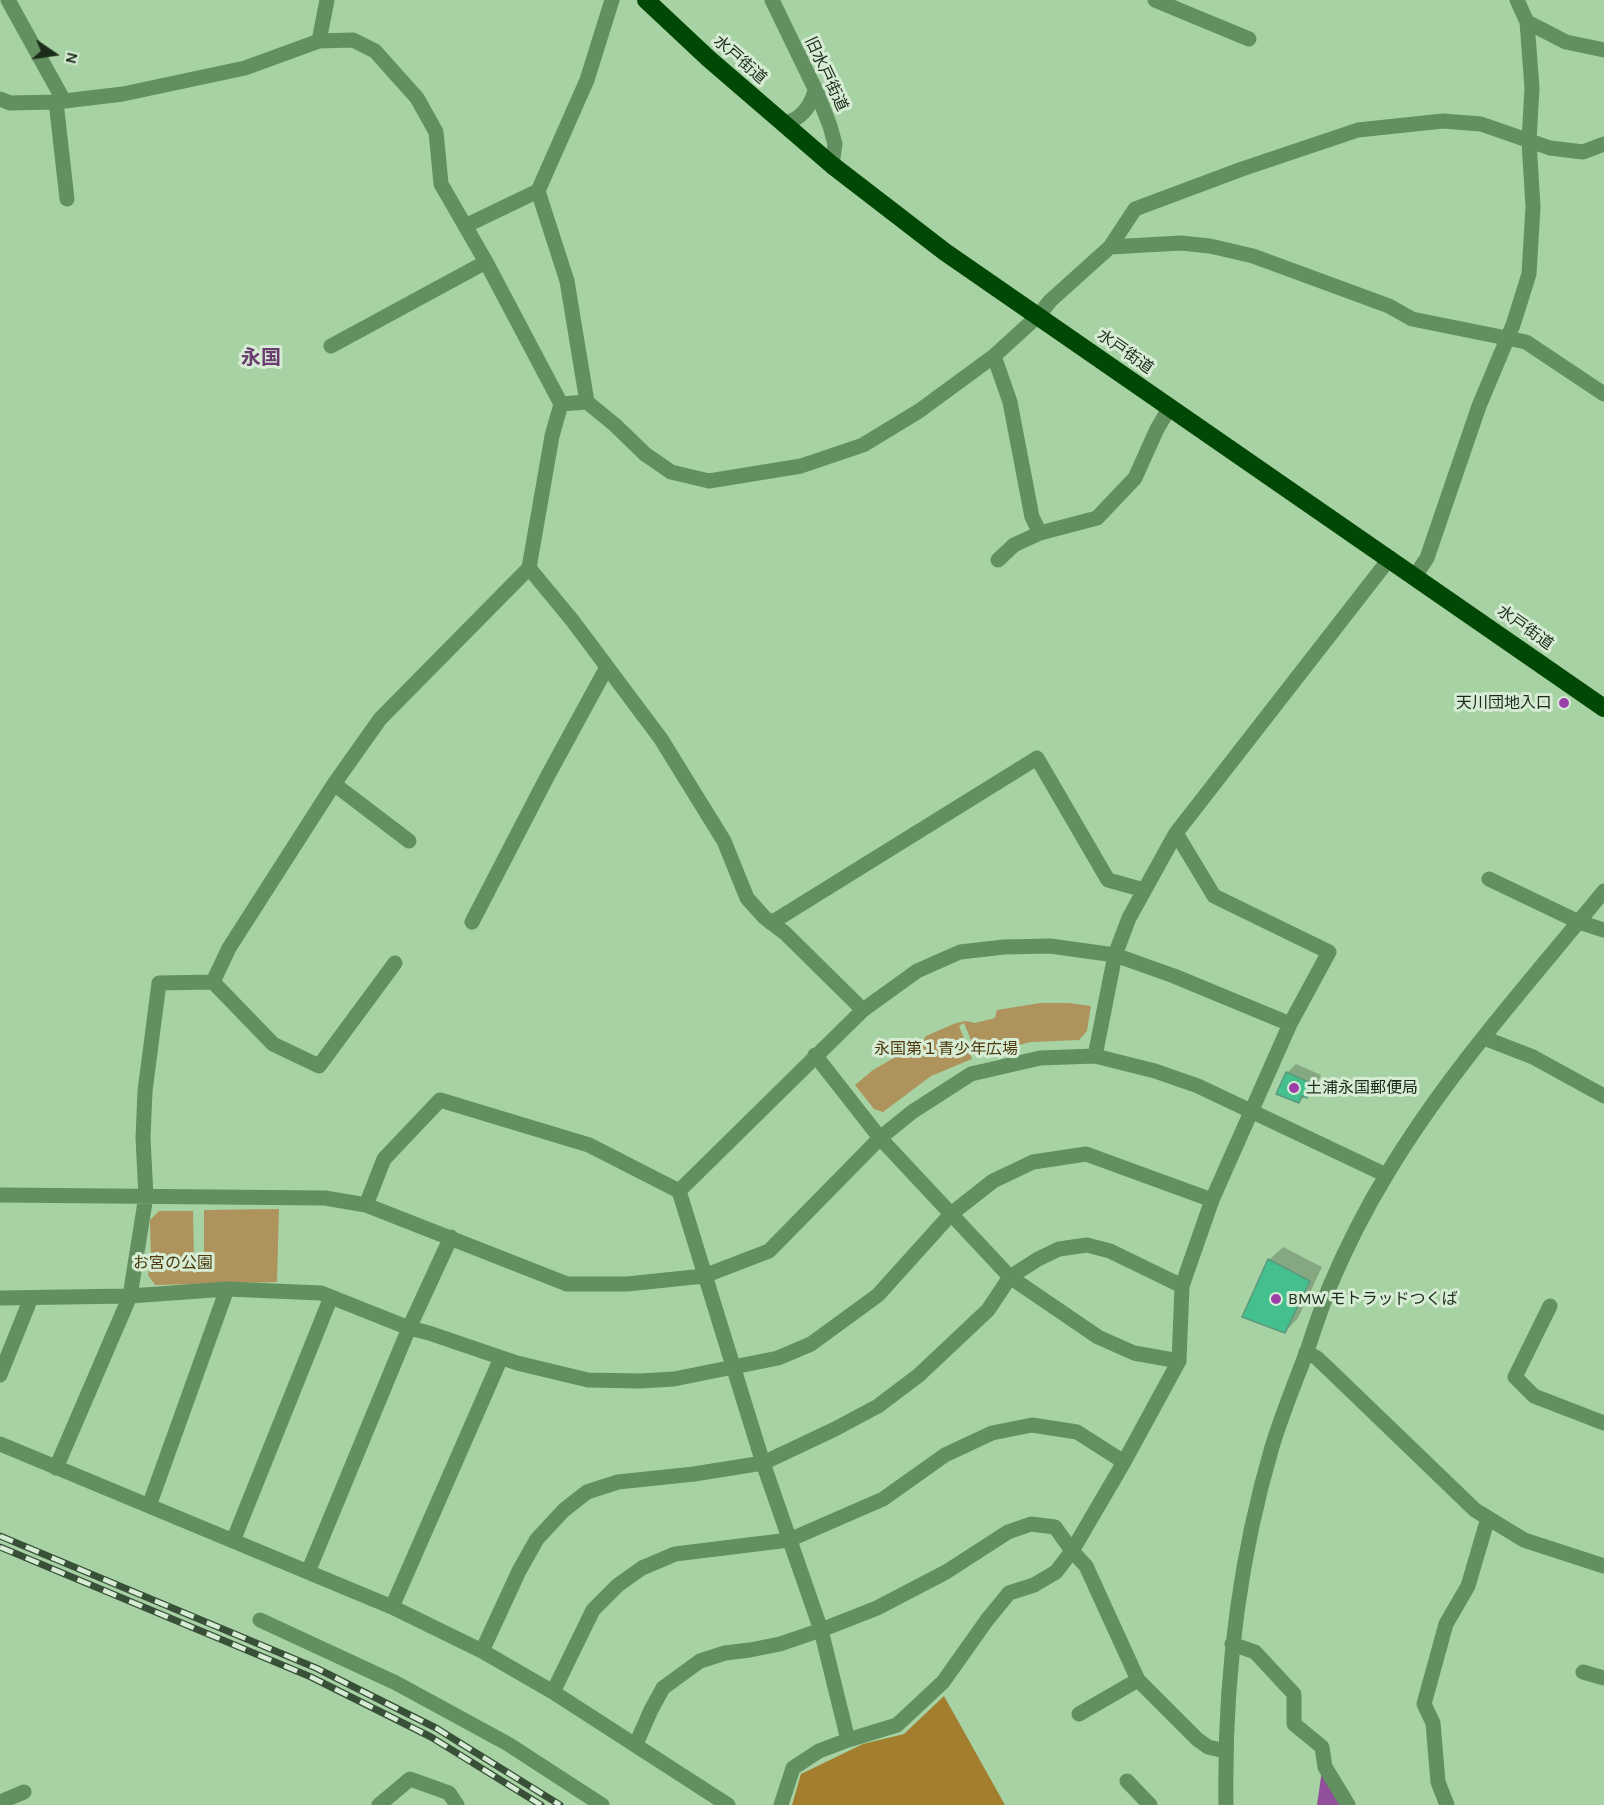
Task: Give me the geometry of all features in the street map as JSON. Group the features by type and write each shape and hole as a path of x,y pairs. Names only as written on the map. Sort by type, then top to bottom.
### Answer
{"highway":[{"name":"水戸街道","path":"646,0 709,59 832,165 945,252 1604,708"}],"street":[{"path":"8,0 60,101 66,199"},
{"path":"319,41 327,0"},
{"path":"465,226 538,191 587,80 612,0"},
{"name":"旧水戸街道","path":"772,0 815,91 836,144 832,165"},
{"path":"1155,0 1249,39"},
{"path":"1415,576 1427,558 1479,406 1508,337 1529,274 1533,207 1529,141 1532,88 1527,22 1517,0"},
{"path":"1527,22 1566,42 1604,50"},
{"path":"0,99 10,103 60,101 123,94 245,69 319,41 353,40 375,51 417,98 436,132 441,184 486,262 561,404 552,436 529,568 380,719 334,784 229,948 213,982"},
{"path":"783,123 793,121 803,113 813,99 815,91"},
{"path":"538,191 567,281 587,402 645,454 671,472 709,481 801,466 863,445 919,411 994,356 1039,315 1050,301 1110,247 1135,209 1242,169 1358,130 1443,121 1481,124 1550,148 1583,152 1604,144"},
{"path":"1110,247 1181,243 1210,246 1253,256 1389,306 1412,319 1526,342 1604,394"},
{"path":"331,346 486,262"},
{"path":"994,356 1010,402 1032,517 1040,533"},
{"path":"561,404 587,402"},
{"path":"998,560 1014,545 1040,533 1097,518 1135,478 1157,429 1170,407"},
{"path":"1095,1056 1114,955 1129,918 1176,833 1390,558"},
{"path":"529,568 661,739 724,841 747,898 864,1010"},
{"path":"472,922 607,668"},
{"path":"771,922 1037,758 1108,880 1144,891"},
{"path":"334,784 409,841"},
{"path":"781,1805 793,1768 819,1751 897,1725 943,1682 1009,1593 1034,1585 1056,1572 1072,1551 1124,1462 1179,1361 1182,1286 1212,1200 1290,1024 1329,952 1214,896 1176,833"},
{"path":"1489,879 1579,922 1604,930"},
{"path":"1226,1805 1225,1751 1232,1644 1255,1514 1271,1449 1286,1402 1329,1288 1386,1175 1436,1100 1526,984 1604,891"},
{"path":"679,1191 864,1010 917,971 960,952 1004,947 1050,946 1114,955 1174,976 1290,1024"},
{"path":"56,1468 130,1296 146,1196 143,1138 145,1091 159,983 213,982 273,1044 319,1066 395,963"},
{"path":"1484,1038 1533,1057 1604,1096"},
{"path":"815,1056 880,1138 1010,1277 1098,1337 1134,1353 1179,1361"},
{"path":"0,1195 326,1198 366,1205 567,1284 627,1284 704,1276 769,1251 880,1138 912,1112 971,1074 1040,1058 1095,1056 1155,1071 1198,1086 1251,1109 1386,1175"},
{"path":"366,1205 384,1159 440,1100 589,1145 679,1191 763,1463 821,1630 848,1740"},
{"path":"0,1298 130,1296 227,1289 321,1293 409,1328 501,1358 578,1377 640,1381 674,1379 732,1365 778,1358 811,1344 878,1295 951,1214 993,1181 1033,1162 1086,1154 1212,1200"},
{"path":"308,1572 409,1328 451,1237"},
{"path":"482,1651 519,1571 537,1539 564,1510 586,1492 618,1482 694,1474 763,1463 835,1429 878,1406 919,1375 988,1310 1010,1277 1059,1249 1087,1245 1110,1251 1182,1286"},
{"path":"149,1506 227,1289"},
{"path":"233,1541 331,1297"},
{"path":"0,1375 31,1298"},
{"path":"1550,1306 1515,1377 1534,1396 1604,1423"},
{"path":"1306,1352 1317,1358 1475,1510 1524,1540 1604,1566"},
{"path":"392,1607 501,1358"},
{"path":"553,1692 593,1610 618,1585 642,1568 675,1554 789,1540 883,1499 945,1455 992,1433 1032,1425 1077,1432 1124,1462"},
{"path":"0,1444 392,1607 482,1651 553,1692 728,1805"},
{"path":"1447,1805 1438,1782 1433,1723 1424,1704 1446,1624 1468,1586 1488,1518"},
{"path":"636,1744 663,1688 700,1661 725,1653 780,1644 877,1608 946,1572 1008,1532 1031,1524 1055,1527 1086,1566 1138,1680 1197,1739 1208,1747 1225,1751"},
{"path":"260,1620 396,1683 508,1744 602,1805"},
{"path":"1232,1644 1255,1652 1294,1694 1294,1724 1322,1747 1325,1767 1348,1805"},
{"path":"1583,1672 1604,1678"},
{"path":"1079,1714 1138,1680"},
{"path":"378,1805 410,1779 449,1793 457,1805"},
{"path":"1127,1781 1150,1805"},
{"path":"0,1802 24,1792"}],"green space":[{"name":"永国第１青少年広場","path":"1040,1003 1091,1006 1087,1031 1079,1040 1031,1042 977,1055 964,1023 959,1026 972,1059 931,1076 883,1112 874,1109 855,1085 873,1070 921,1045 926,1036 956,1023 966,1021 975,1023 995,1018 997,1010"},
{"name":"お宮の公園","path":"279,1209 277,1282 155,1285 148,1275 151,1258 150,1220 159,1211 193,1211 194,1258 204,1258 204,1210"}],"shaded area":[{"path":"944,1696 1005,1805 792,1805 801,1774 863,1744 904,1734"},
{"path":"1322,1770 1342,1805 1317,1805"}],"building":[{"path":"1286,1072 1313,1084 1307,1098 1302,1096 1299,1103 1276,1094"},
{"name":"BMW モトラッドつくば","path":"1268,1259 1310,1281 1285,1333 1242,1317"}],"railway":[{"path":"0,1536 316,1668 436,1728 560,1805"},
{"path":"0,1547 311,1677 431,1737 541,1805"}],"place":[{"name":"天川団地入口","path":"1564,703"},
{"name":"土浦永国郵便局","path":"1294,1088"},
{"name":"BMW モトラッドつくば","path":"1276,1299"}],"district":[{"name":"永国","path":"261,358"}]}
